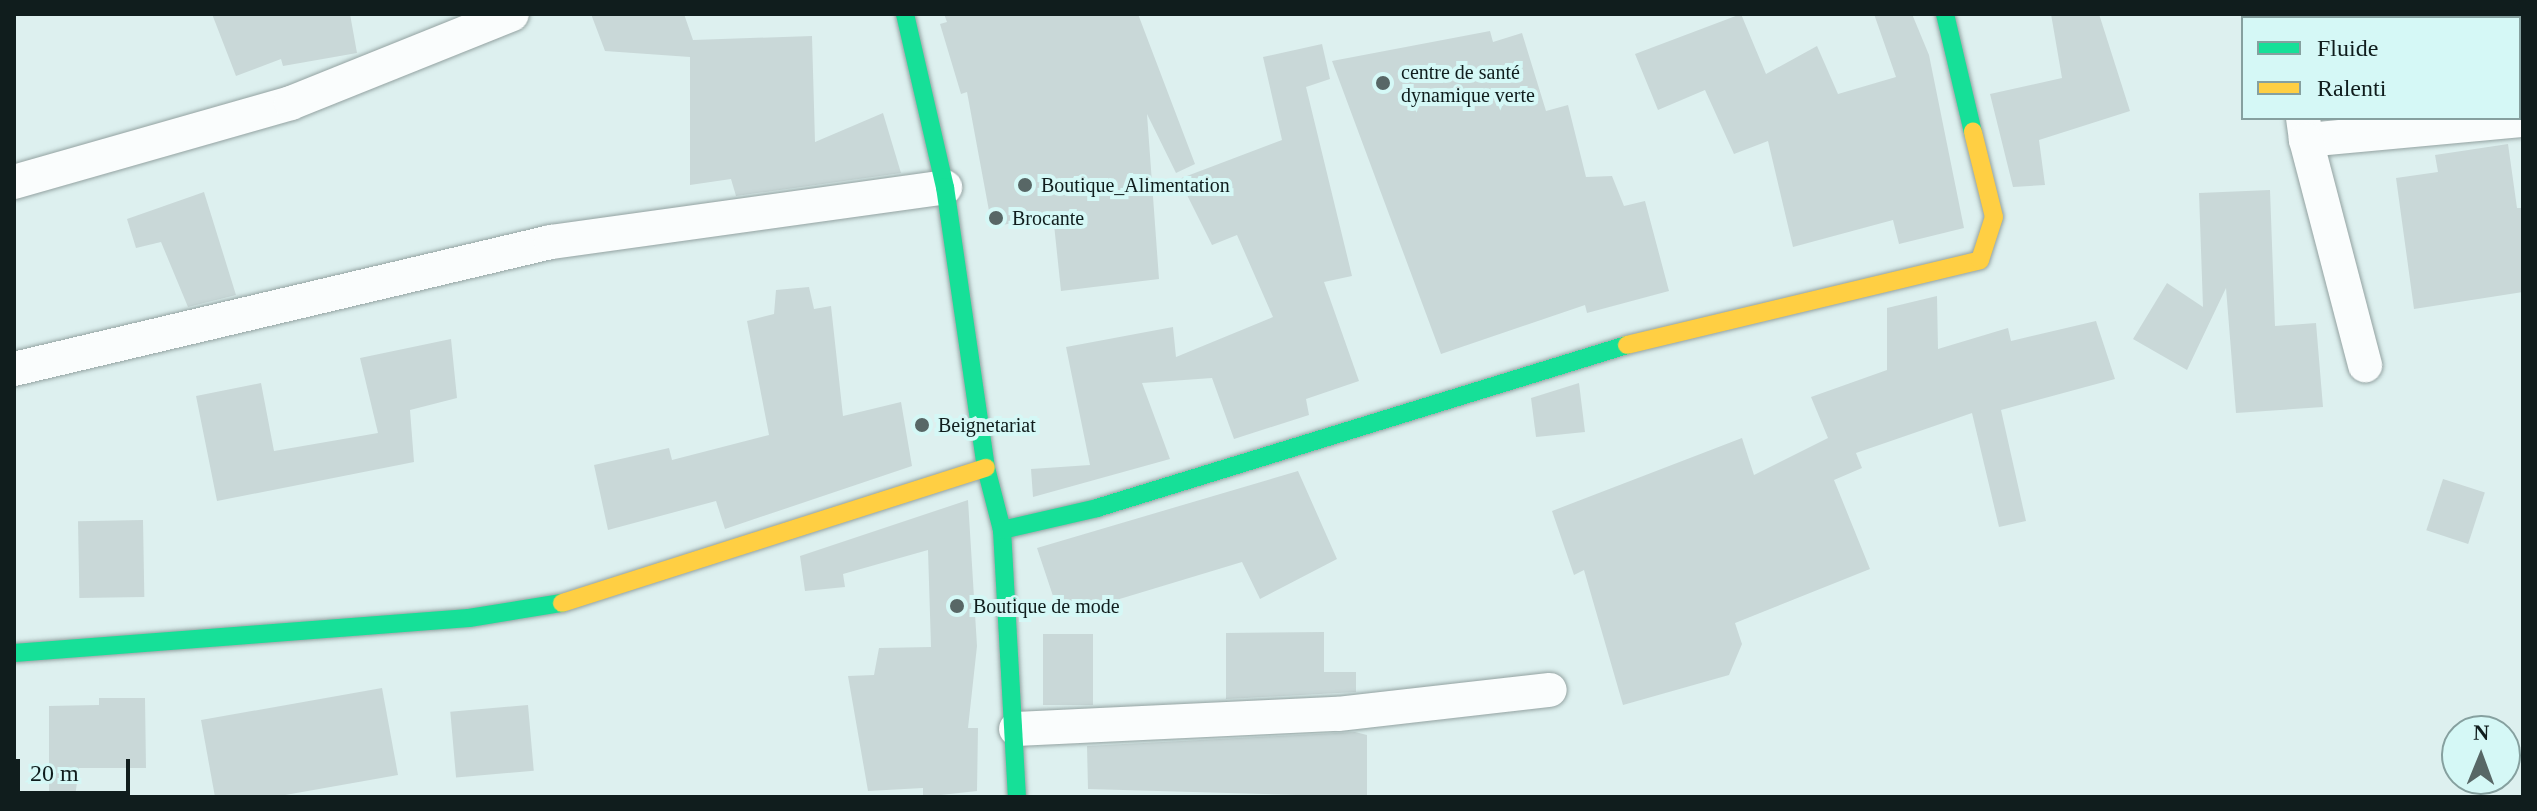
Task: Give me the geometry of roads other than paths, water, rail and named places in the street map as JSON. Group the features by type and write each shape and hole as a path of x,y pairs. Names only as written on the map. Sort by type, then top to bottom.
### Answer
{"street":[{"path":"14,182 291,103 512,14"},
{"path":"905,14 945,187 986,468 1002,530 1016,729 1017,797"},
{"path":"1002,530 1097,508 1588,354 1980,260 1994,217 1945,14"},
{"path":"2365,365 2304,129 2523,120"},
{"path":"14,369 551,242 945,187"},
{"path":"14,653 469,618 599,597 986,468"},
{"path":"1016,729 1338,714 1550,690"}],"place":[{"name":"centre de santé dynamique verte","path":"1383,83"},
{"name":"Boutique_Alimentation","path":"1025,185"},
{"name":"Brocante","path":"996,218"},
{"name":"Beignetariat","path":"922,425"},
{"name":"Boutique de mode","path":"957,606"}]}
